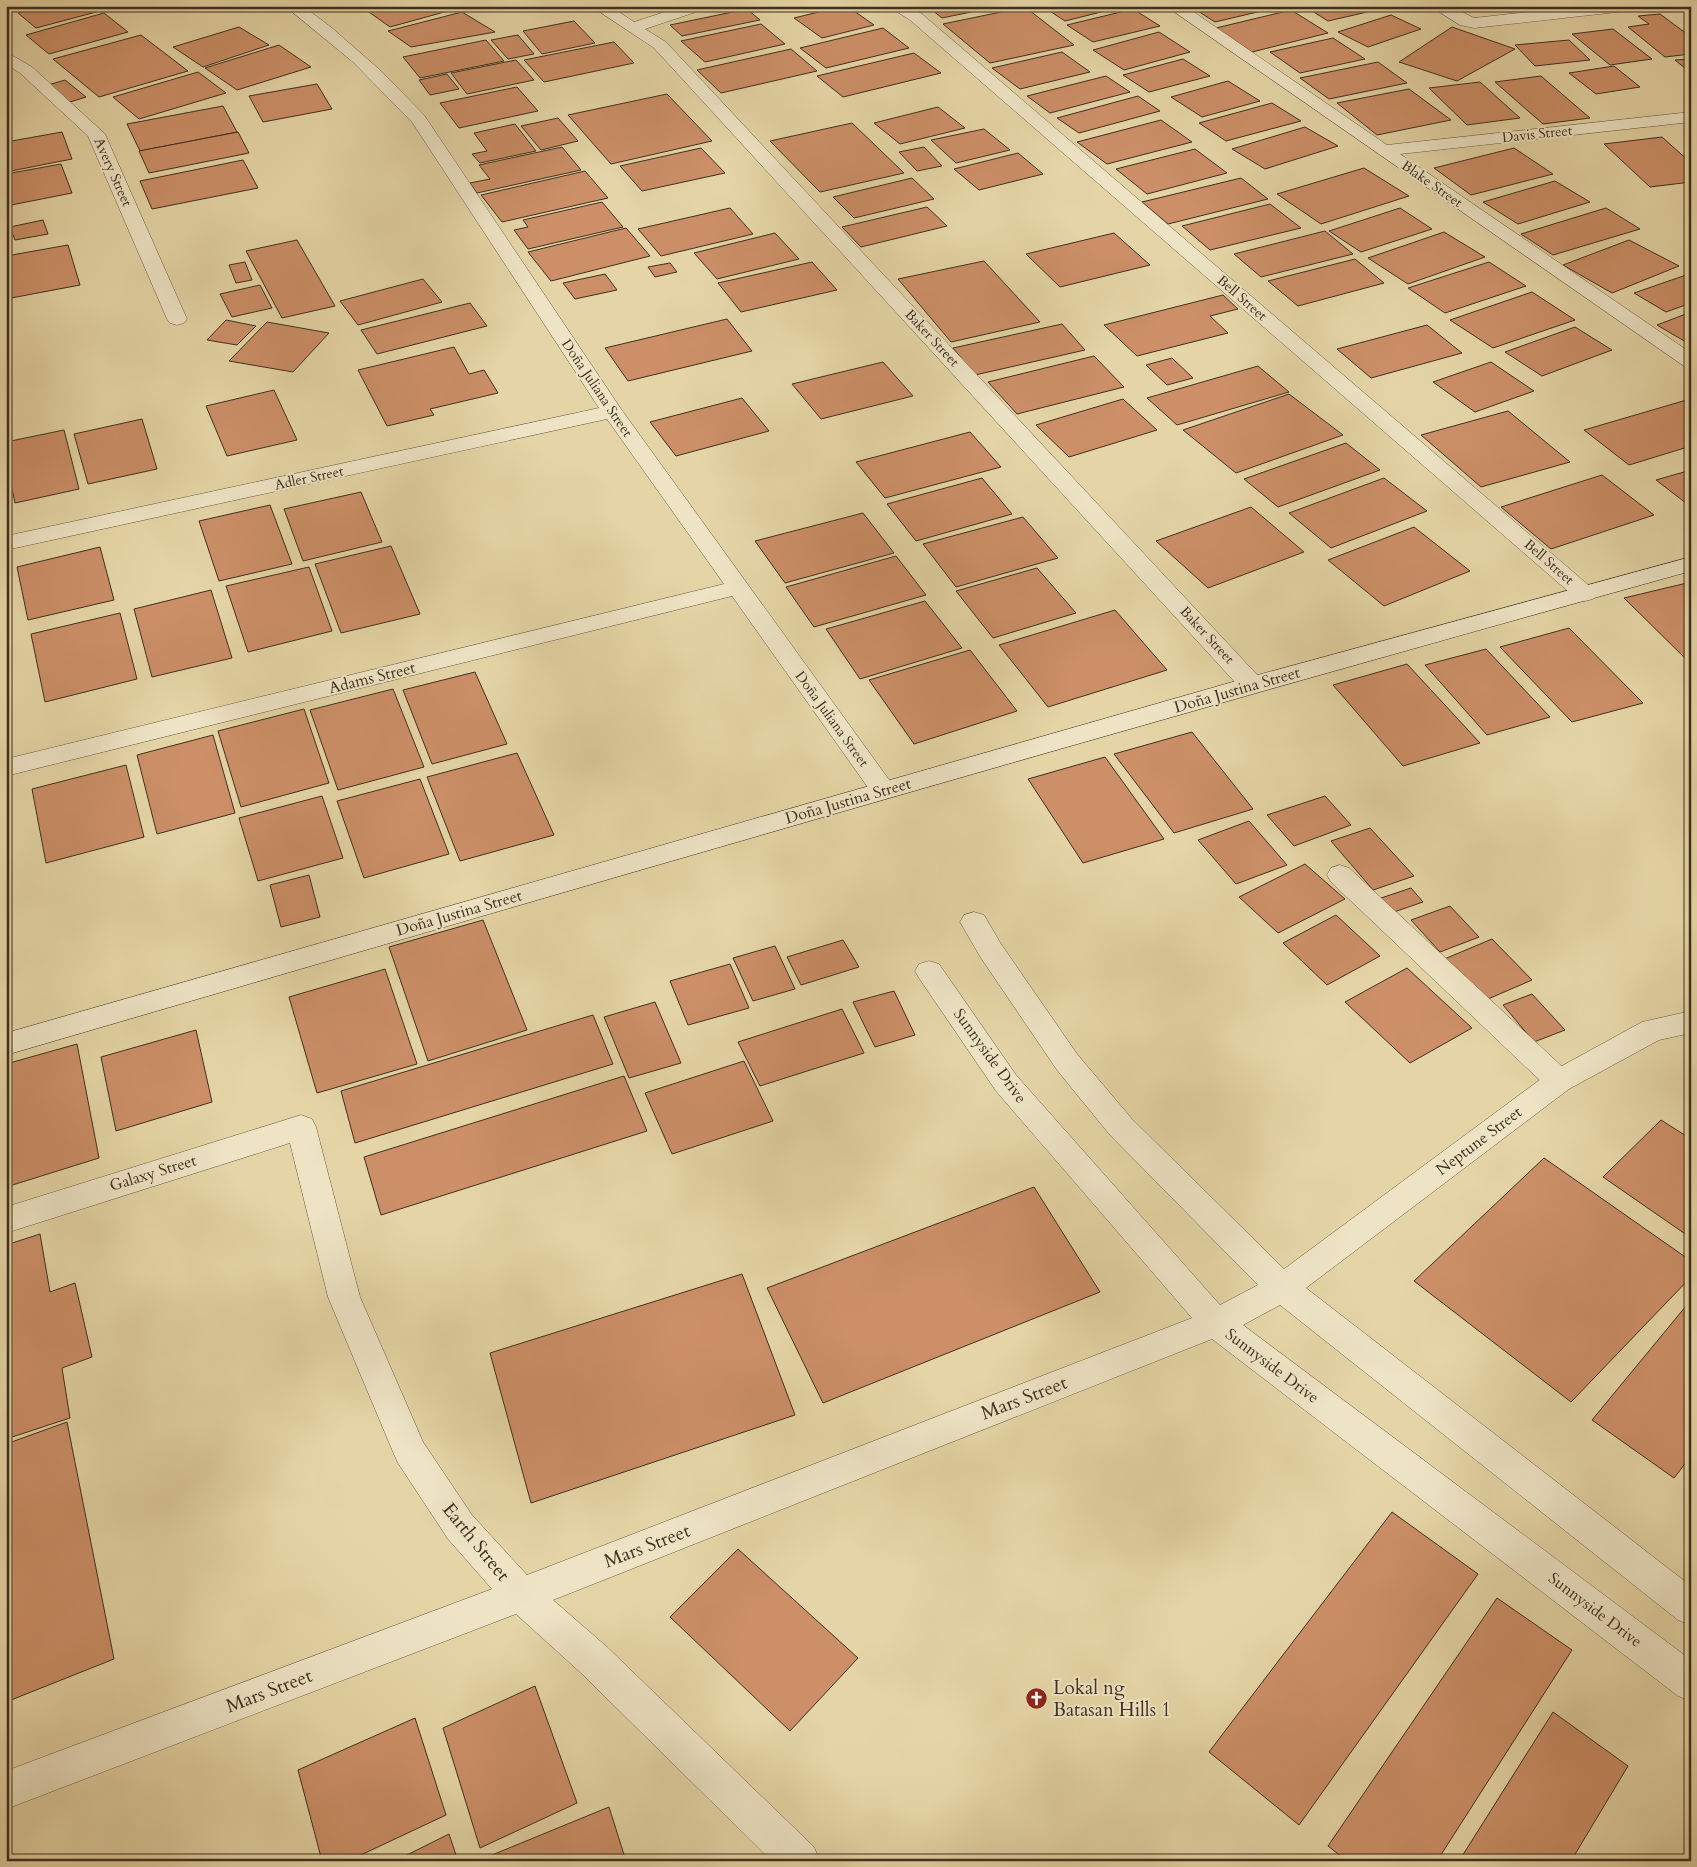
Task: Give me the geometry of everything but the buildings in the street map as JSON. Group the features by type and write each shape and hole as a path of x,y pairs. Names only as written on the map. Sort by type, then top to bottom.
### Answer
{"street":[{"name":"Doña Juliana Street","path":"293,6 326,30 392,89 418,119 612,412 883,790"},
{"name":"Baker Street","path":"599,6 660,45 1252,685"},
{"path":"634,27 700,6"},
{"name":"Bell Street","path":"896,6 924,23 1585,594"},
{"name":"Blake Street","path":"1174,6 1691,362"},
{"path":"1438,6 1466,22 1474,23 1626,6"},
{"name":"Avery Street","path":"6,57 26,70 96,134 178,319"},
{"name":"Davis Street","path":"1384,150 1691,117"},
{"name":"Adler Street","path":"6,544 612,412"},
{"name":"Doña Justina Street","path":"6,1044 883,790 1252,685 1691,564"},
{"name":"Adams Street","path":"6,768 738,588"},
{"path":"1340,875 1560,1081"},
{"path":"974,922 991,951 1067,1062 1121,1127 1282,1288 1691,1608"},
{"name":"Sunnyside Drive","path":"929,971 1006,1083 1216,1323 1691,1683"},
{"name":"Neptune Street","path":"1282,1288 1560,1081 1652,1030 1691,1022"},
{"name":"Galaxy Street","path":"6,1220 300,1127"},
{"name":"Earth Street","path":"300,1127 344,1297 410,1452 460,1527 521,1595 594,1660 800,1861"},
{"name":"Mars Street","path":"6,1790 521,1595 1216,1323 1282,1288"}],"place":[{"name":"Lokal ng Batasan Hills 1","path":"1037,1699"}]}
